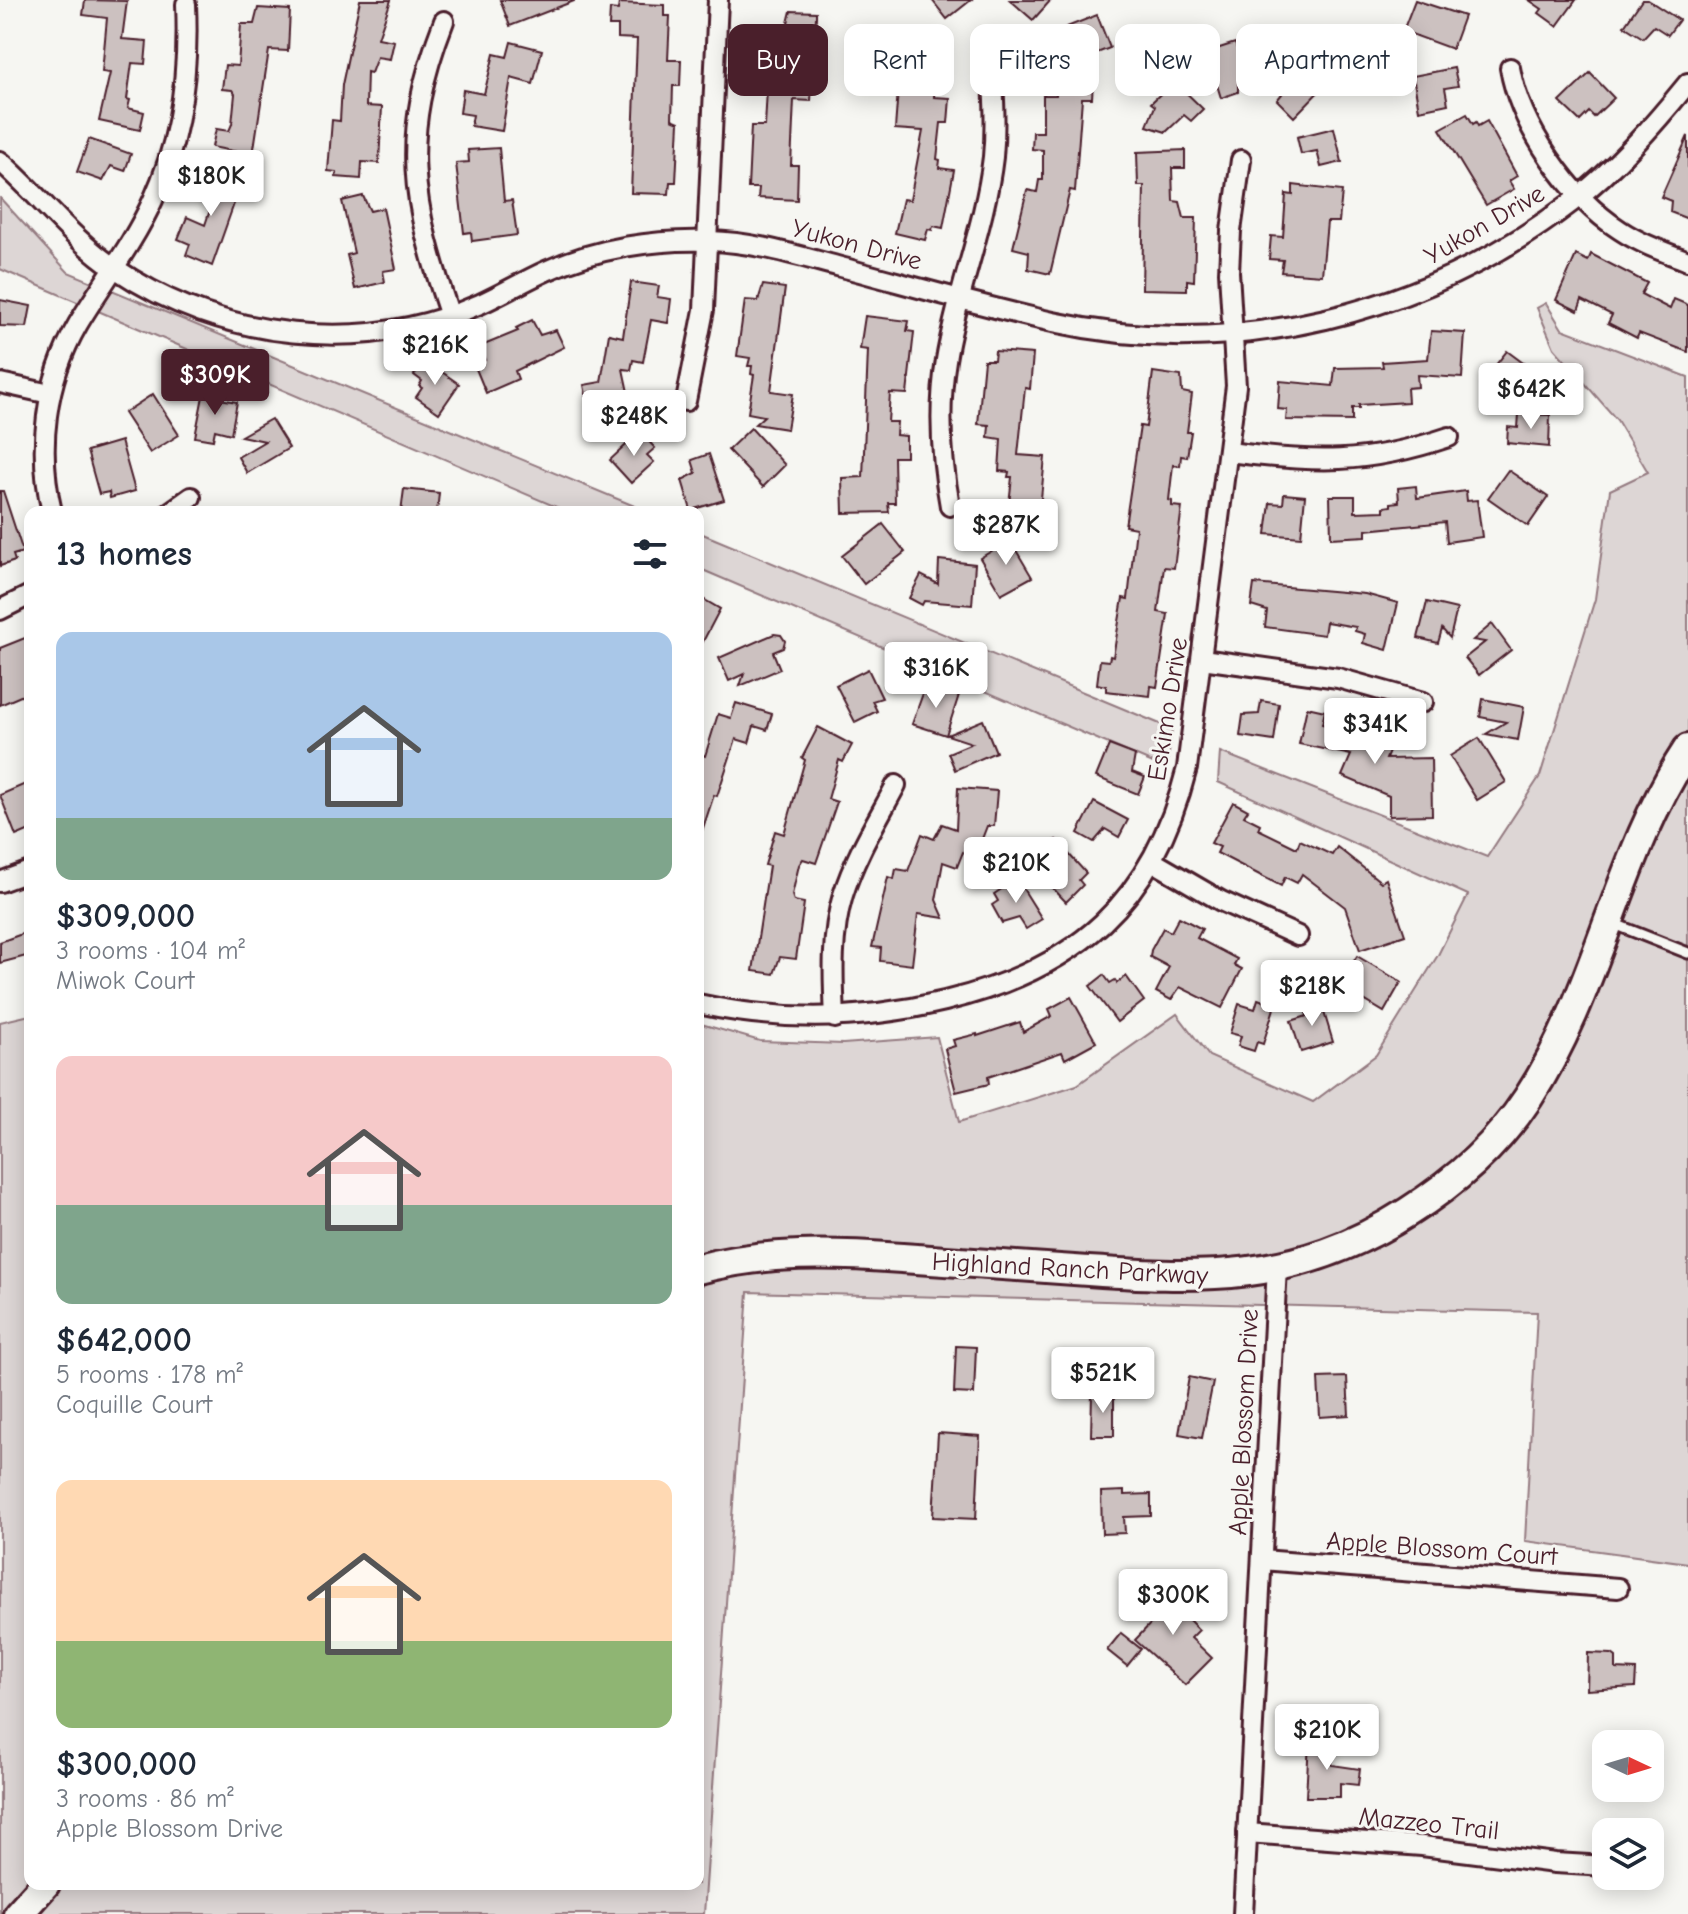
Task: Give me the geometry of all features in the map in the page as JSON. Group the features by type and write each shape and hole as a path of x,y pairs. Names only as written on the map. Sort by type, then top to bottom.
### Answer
{"main road":[{"name":"Highland Ranch Parkway","path":"704,1268 772,1255 835,1253 1185,1278 1214,1277 1277,1267 1333,1250 1395,1221 1454,1180 1481,1154 1527,1099 1578,1003 1653,814 1688,749"},
{"path":"18,1914 40,1890"}],"street":[{"path":"686,401 704,310 718,0"},
{"path":"51,506 44,459 50,394 73,334 115,269 155,197 169,157 185,76 186,4"},
{"path":"444,21 420,95 415,134 415,174 427,247 450,316"},
{"path":"1510,68 1530,129 1580,195 1619,230 1688,261"},
{"name":"Yukon Drive","path":"0,161 84,245 115,269 186,306 224,320 267,329 350,336 392,331 450,316 551,269 587,256 667,241 708,241 769,248 1055,323 1109,332 1170,336 1233,334 1333,319 1437,283 1528,234 1580,195 1628,152 1688,83"},
{"path":"950,506 941,440 941,401 946,359 986,197 993,155 994,96"},
{"name":"Eskimo Drive","path":"704,1005 784,1017 835,1018 926,1006 988,991 1023,977 1073,948 1109,918 1152,861 1166,835 1184,779 1229,452 1236,386 1231,231 1241,160"},
{"path":"0,383 50,394"},
{"path":"1229,452 1339,462 1377,457 1449,437"},
{"path":"178,506 191,497"},
{"path":"0,610 24,598"},
{"path":"1202,659 1338,678 1423,702"},
{"path":"835,1018 833,968 842,897 854,865 896,785"},
{"path":"1152,861 1221,901 1298,936"},
{"path":"0,882 24,873"},
{"name":"Apple Blossom Drive","path":"1243,1914 1277,1267"},
{"name":"Apple Blossom Court","path":"1262,1560 1618,1588"},
{"name":"Mazzeo Trail","path":"1247,1833 1422,1846 1592,1865"}],"lane":[{"path":"1609,922 1688,953"}],"shaded area":[{"path":"0,198 68,272 634,506 554,506 0,269"},
{"path":"1546,303 1562,329 1688,377 1688,1563 1525,1541 1537,1312 748,1292 704,1914 0,1914 0,1022 24,1016 24,1890 704,1890 704,1025 760,1041 843,1044 937,1037 959,1122 1077,1085 1177,1014 1209,1056 1313,1102 1376,1055 1438,955 1468,895 1218,782 1220,752 1487,857 1540,776 1595,599 1610,490 1648,472 1617,420 1554,348 1537,308"},
{"path":"704,534 1172,729 1167,769 704,571"}],"building":[{"path":"85,0 127,1 122,39 147,41 145,64 132,63 127,99 130,100 128,108 144,112 140,130 99,121 110,73 102,72 107,18 83,15"},
{"path":"360,0 391,0 378,38 394,41 390,59 377,57 371,73 367,72 366,106 382,107 379,163 362,162 361,179 336,177 337,172 328,171 332,120 340,121 342,85"},
{"path":"500,0 574,0 574,1 510,26"},
{"path":"932,0 971,0 947,19"},
{"path":"1010,0 1051,0 1033,20"},
{"path":"1415,0 1464,16 1452,49 1417,36 1417,24 1406,24"},
{"path":"1529,0 1576,0 1557,26 1539,13 1542,9"},
{"path":"1642,0 1648,0 1679,20 1668,35 1654,26 1643,38 1624,26"},
{"path":"619,3 664,5 664,16 670,16 668,60 681,60 680,86 673,86 672,119 679,122 676,182 670,182 669,194 631,193 637,39 618,38 618,26 609,26 610,9 618,10"},
{"path":"258,8 290,10 288,51 269,50 253,155 212,147 216,129 229,131 232,124 235,94 232,90 222,89 225,65 238,66 241,24 254,24"},
{"path":"791,11 816,12 815,24 788,24"},
{"path":"1097,15 1110,48 1099,52 1099,24 1074,24"},
{"path":"511,42 542,50 533,84 511,78 502,131 471,126 473,115 460,113 463,90 484,94 494,54 507,57"},
{"path":"1235,43 1236,46 1236,93 1221,98 1220,95 1220,48"},
{"path":"1454,68 1458,86 1445,88 1448,104 1419,110 1417,75"},
{"path":"1590,73 1614,98 1594,117 1589,112 1580,121 1560,102"},
{"path":"767,96 811,96 811,101 794,100 791,165 798,165 797,200 758,198 759,188 748,188 751,126 765,126"},
{"path":"897,96 950,98 948,123 941,123 937,159 940,160 939,168 954,170 943,228 933,226 932,230 928,229 925,240 895,233 903,199 910,200 923,131 895,129"},
{"path":"1043,96 1092,96 1082,98 1075,191 1070,190 1050,274 1028,269 1029,252 1013,248 1027,190 1037,192 1039,180 1043,180 1043,150 1032,149 1033,132 1043,132"},
{"path":"1158,96 1190,96 1203,109 1191,121 1184,115 1166,132 1147,126 1155,106 1151,103"},
{"path":"1280,96 1314,96 1294,117 1277,100"},
{"path":"1467,114 1478,126 1487,121 1517,176 1509,181 1514,189 1486,205 1440,129"},
{"path":"1334,128 1342,162 1321,167 1317,151 1301,154 1297,137"},
{"path":"1688,136 1688,219 1670,212 1671,201 1661,197"},
{"path":"89,139 131,154 125,171 111,166 103,181 77,172"},
{"path":"499,148 504,201 512,200 517,235 472,241 471,232 464,233 456,163 469,162 468,150"},
{"path":"1185,150 1185,168 1172,168 1173,201 1180,202 1184,218 1196,218 1194,281 1187,280 1187,290 1142,289 1144,186 1138,186 1137,152"},
{"path":"205,169 242,181 212,266 186,255 190,244 178,239 187,217 205,225 216,192 199,186"},
{"path":"1293,185 1342,191 1339,222 1327,222 1322,275 1281,272 1283,260 1269,259 1271,236 1283,237 1286,194 1293,195"},
{"path":"363,196 370,211 383,208 396,269 383,271 385,282 355,289 347,255 354,253 342,201"},
{"path":"1591,254 1647,283 1641,294 1670,309 1674,299 1688,305 1688,352 1639,333 1637,338 1608,323 1612,315 1582,300 1578,311 1556,300 1576,255 1588,261"},
{"path":"631,282 659,286 657,297 671,299 668,323 651,320 643,362 633,360 631,370 623,369 632,411 591,420 584,385 601,382 609,334 623,337"},
{"path":"763,285 785,288 771,391 793,394 787,429 755,424 764,416 748,413 754,375 751,374 752,366 748,366 750,358 737,356 745,300 758,301"},
{"path":"0,300 31,306 27,327 0,326"},
{"path":"865,316 909,321 907,331 914,332 907,394 890,393 888,422 897,422 896,435 906,436 906,457 894,457 895,503 888,503 889,512 843,513 842,478 863,477 868,350 860,349"},
{"path":"532,320 540,335 556,330 564,347 515,371 518,379 486,393 474,364 485,360 479,347 518,331 516,328"},
{"path":"1431,331 1465,333 1462,378 1417,375 1418,387 1407,388 1408,402 1359,405 1359,408 1352,408 1352,421 1286,420 1287,410 1278,409 1280,381 1333,386 1335,368 1383,367 1382,362 1428,359"},
{"path":"995,351 1033,354 1030,389 1025,388 1018,455 1045,457 1040,509 1048,511 1043,545 1011,540 1033,526 1007,522 1012,477 1008,477 1009,472 999,471 1001,439 988,437 989,425 978,424 984,360 994,360"},
{"path":"1507,351 1534,371 1511,400 1499,391 1495,397 1480,385"},
{"path":"425,360 459,384 439,413 416,397 422,388 419,386 422,381 414,375"},
{"path":"1153,372 1181,376 1182,392 1192,394 1187,457 1181,456 1180,466 1173,465 1169,500 1172,506 1182,507 1174,568 1164,567 1158,612 1168,614 1157,687 1151,686 1150,696 1106,691 1106,686 1097,684 1100,660 1109,661 1110,656 1113,657 1123,598 1128,599 1136,528 1125,526 1140,426 1146,427"},
{"path":"153,394 179,435 150,453 124,413"},
{"path":"203,396 237,402 231,434 215,430 213,440 195,437"},
{"path":"1519,414 1550,415 1549,447 1507,443 1508,427 1518,428"},
{"path":"271,419 289,448 247,473 238,457 265,441 241,436"},
{"path":"751,428 785,465 763,487 728,450"},
{"path":"640,432 655,448 647,455 654,462 631,483 610,460"},
{"path":"121,441 135,491 110,498 109,492 99,494 87,451"},
{"path":"709,454 724,500 704,506 690,506 682,480 696,473 692,460"},
{"path":"1508,470 1548,497 1528,526 1488,498"},
{"path":"1416,486 1417,498 1466,491 1467,501 1477,500 1482,537 1447,542 1445,522 1366,530 1366,536 1331,538 1330,496 1355,496 1355,512 1384,511 1384,507 1399,502 1398,488"},
{"path":"404,489 439,493 438,506 402,506"},
{"path":"0,491 3,491 23,552 13,555 15,561 0,566"},
{"path":"1284,494 1305,496 1301,537 1266,534 1270,503 1283,504"},
{"path":"883,524 905,552 864,584 842,556"},
{"path":"1010,540 1032,577 1001,594 980,558"},
{"path":"939,560 975,564 972,605 924,601 922,605 909,598 921,575 938,584"},
{"path":"1254,584 1365,594 1398,603 1387,650 1363,643 1365,634 1355,631 1356,627 1326,622 1324,635 1265,627 1267,611 1251,606"},
{"path":"704,600 720,609 704,640"},
{"path":"1427,602 1457,609 1450,638 1442,629 1438,643 1418,638"},
{"path":"1492,624 1511,650 1479,675 1465,658 1485,642 1473,640"},
{"path":"774,634 781,635 785,641 783,648 773,652 780,669 740,686 744,674 729,681 719,658"},
{"path":"24,638 24,695 0,705 0,648"},
{"path":"868,669 882,698 872,701 877,711 855,722 836,685"},
{"path":"926,685 959,695 946,735 912,724"},
{"path":"1483,699 1524,707 1518,740 1486,734 1506,722 1480,717"},
{"path":"1261,701 1279,704 1274,741 1240,736 1243,715 1259,714"},
{"path":"736,703 772,714 767,730 754,726 749,743 736,739 704,825 704,756 718,714 731,718"},
{"path":"1307,707 1325,711 1322,724 1330,726 1330,729 1359,736 1362,729 1384,738 1381,745 1390,749 1386,759 1431,758 1432,815 1389,816 1389,796 1342,776 1351,755 1299,744"},
{"path":"983,720 996,752 955,770 948,753 972,743 947,735"},
{"path":"818,727 852,745 843,762 839,760 828,799 837,802 816,863 803,859 799,865 792,895 794,901 804,903 796,959 780,957 774,974 753,971 769,866 765,865 775,831 784,834 805,760 802,758"},
{"path":"1479,738 1506,782 1477,800 1450,756"},
{"path":"1109,745 1135,755 1132,772 1145,777 1138,794 1096,777"},
{"path":"24,785 24,833 16,836 0,795"},
{"path":"958,788 997,791 994,826 987,826 975,857 963,852 957,867 943,862 936,900 944,918 918,914 912,965 880,961 881,948 872,947 888,877 894,879 896,869 908,871 922,834 934,839 942,824 956,829"},
{"path":"1094,802 1128,820 1119,837 1105,829 1094,842 1078,833"},
{"path":"1233,802 1248,810 1244,816 1260,824 1258,829 1297,848 1300,840 1332,855 1337,847 1381,882 1386,879 1405,935 1360,950 1345,907 1302,874 1297,883 1285,877 1281,886 1217,853 1220,847 1211,843"},
{"path":"1056,840 1086,873 1079,880 1083,885 1066,902 1030,864"},
{"path":"1017,879 1042,919 1026,929 1019,918 1002,923 992,905 998,901 994,894"},
{"path":"1179,917 1202,929 1197,938 1237,959 1234,965 1242,969 1222,1008 1180,987 1171,1000 1156,992 1169,967 1150,957 1151,950 1163,928 1171,932"},
{"path":"24,933 24,957 0,963 0,942"},
{"path":"1357,956 1401,982 1384,1012 1339,985"},
{"path":"1104,975 1110,983 1115,980 1117,983 1126,976 1144,1001 1117,1022 1090,986"},
{"path":"1071,997 1096,1042 1065,1059 1062,1052 988,1077 989,1084 956,1092 945,1049 955,1046 953,1040 1020,1022 1023,1032 1052,1016 1049,1009"},
{"path":"1258,999 1275,1005 1263,1044 1257,1042 1254,1051 1238,1046 1241,1036 1230,1033 1239,1004 1255,1009"},
{"path":"1320,999 1333,1042 1301,1052 1291,1021 1307,1016 1304,1004"},
{"path":"956,1346 976,1347 974,1394 954,1393"},
{"path":"1189,1377 1213,1382 1202,1438 1179,1434"},
{"path":"1347,1377 1349,1415 1320,1417 1318,1378"},
{"path":"1114,1393 1114,1436 1091,1436 1092,1394"},
{"path":"938,1433 980,1436 976,1519 933,1517"},
{"path":"1124,1491 1124,1495 1151,1494 1151,1516 1124,1517 1125,1533 1102,1534 1101,1492"},
{"path":"1163,1586 1190,1612 1186,1617 1199,1630 1191,1638 1212,1658 1185,1685 1135,1640 1155,1619 1142,1607"},
{"path":"1121,1633 1141,1649 1127,1666 1107,1650"},
{"path":"1588,1653 1612,1654 1616,1657 1616,1669 1636,1670 1635,1687 1587,1690"},
{"path":"1309,1741 1333,1742 1332,1765 1360,1769 1358,1785 1340,1783 1340,1797 1306,1797"}]}
